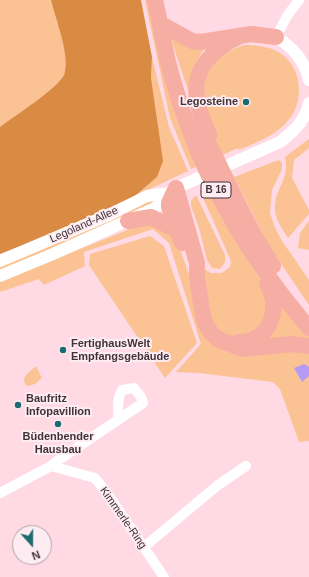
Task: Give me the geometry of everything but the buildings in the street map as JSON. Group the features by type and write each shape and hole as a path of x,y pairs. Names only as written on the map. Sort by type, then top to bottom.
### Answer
{"main road":[{"name":"B 16","path":"155,0 161,24 164,46 190,132 205,168 227,212 276,290 309,328"},
{"name":"B 16","path":"161,24 171,45 186,96 200,131 212,150 236,203 266,254 309,313"},
{"path":"161,24 192,41 201,42 251,34 276,37"},
{"path":"212,150 197,99 197,87 205,63 212,54 223,44 238,37"},
{"path":"176,188 169,203 169,207 177,230 197,276"},
{"path":"176,188 197,263 197,276 205,323 212,334 224,342 242,349 291,344 309,346"},
{"path":"128,222 151,217 177,230"},
{"path":"224,342 241,342 258,337 266,330 271,322 274,314 273,296 262,276 260,265"}],"street":[{"path":"299,0 287,16 276,37 290,46 300,58 306,69 309,80"},
{"path":"176,188 280,142 295,130 302,121 309,103"},
{"name":"Legoland-Allee","path":"0,276 128,222 161,204 176,188"},
{"name":"Legoland-Allee","path":"0,261 111,214 147,196 176,188"},
{"path":"0,493 50,466 118,420"},
{"name":"Kimmerle-Ring","path":"50,466 95,478 110,496 164,577"},
{"path":"144,547 218,485 246,466"}],"shaded area":[{"path":"0,0 51,0 62,38 66,67 64,75 60,81 35,102 0,127"},
{"path":"51,0 141,0 152,57 151,78 163,161 157,177 135,196 49,235 0,254 0,127 35,102 60,81 64,75 66,67 62,38"},
{"path":"145,0 150,0 197,166 191,169 170,118"},
{"path":"169,33 204,49 193,70 189,93"},
{"path":"244,45 267,47 280,53 287,59 293,66 296,74 299,93 298,102 290,118 280,129 260,141 222,155 209,123 205,107 204,91 207,77 213,64 226,53"},
{"path":"152,57 169,127 188,171 135,196 157,177 151,78"},
{"path":"309,139 309,148 294,160 292,178 309,210 309,214 288,238 277,218 275,202 284,179 286,165 285,157"},
{"path":"279,160 282,163 282,169 272,190 270,213 275,228 282,241 309,280 309,305 269,246 234,177"},
{"path":"207,188 251,265 266,288 266,324 240,338 225,336 212,323 203,268 211,273 222,273 230,267 231,261 200,191"},
{"path":"196,195 225,255 225,262 220,269 212,268 207,260 199,228 191,206 191,201"},
{"path":"151,199 161,200 0,271 0,265"},
{"path":"309,221 309,250 298,248 300,233"},
{"path":"157,222 177,240 213,344 228,352 242,354 309,350 309,441 299,442 280,389 273,382 199,373 176,372 201,344 169,243 153,229 84,252 85,266 44,285 39,279 0,292 0,281 125,231 136,225"},
{"path":"150,236 164,246 197,343 165,378 89,265 90,254"},
{"path":"277,302 309,333 309,342 256,342"},
{"path":"304,364 309,367 309,376 302,382 294,368"},
{"path":"36,366 42,378 35,384 27,386 24,382 25,376"}],"place":[{"name":"Legosteine","path":"246,102"},
{"name":"FertighausWelt Empfangsgebäude","path":"63,350"},
{"name":"Baufritz Infopavillion","path":"18,405"},
{"name":"Büdenbender Hausbau","path":"58,424"}]}
